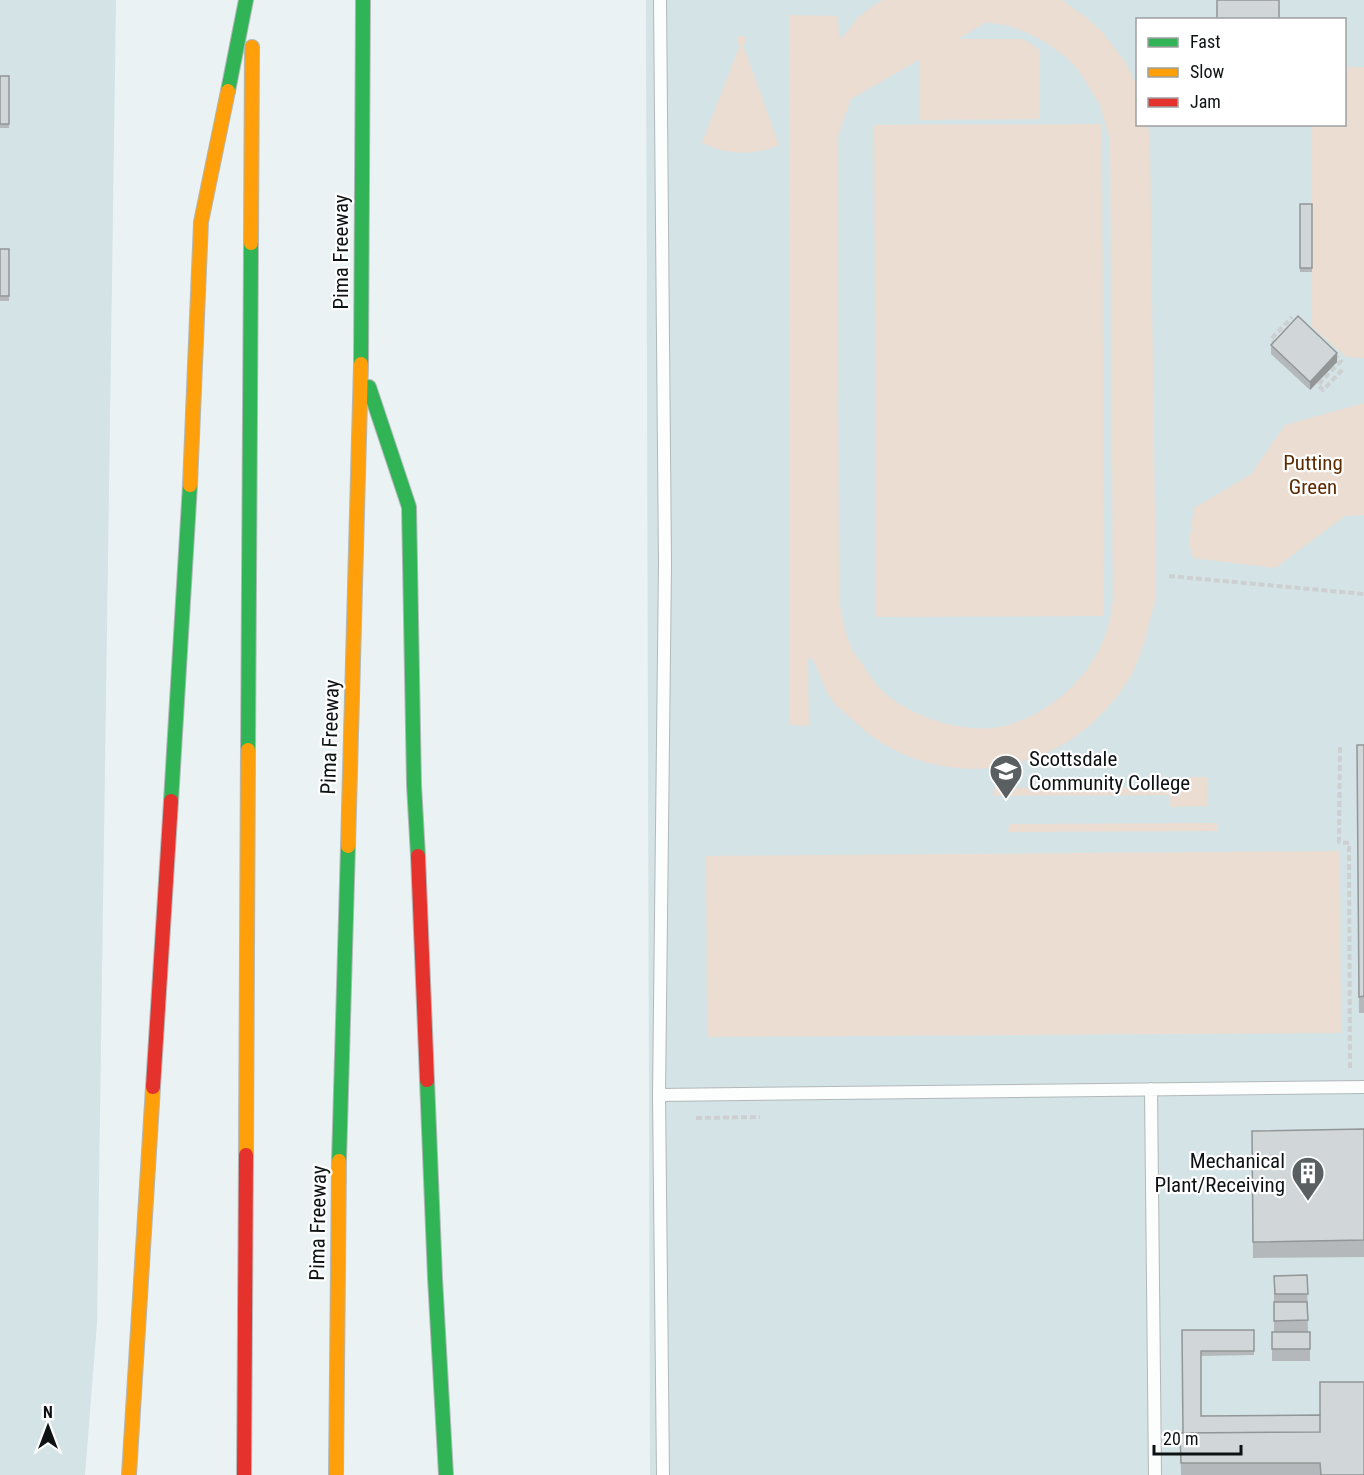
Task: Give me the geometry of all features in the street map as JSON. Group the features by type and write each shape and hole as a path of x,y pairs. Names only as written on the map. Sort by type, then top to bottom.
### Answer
{"highway":[{"path":"129,1475 188,527 201,222 246,0"},
{"path":"244,1475 252,0"},
{"name":"Pima Freeway","path":"336,1475 339,1178 361,365 363,0"},
{"path":"361,365 409,507 414,785 435,1278 446,1475"}],"lane":[{"path":"660,0 665,564 659,1095 663,1475"},
{"path":"659,1095 1364,1087"},
{"path":"1151,1089 1155,1475"}],"path":[{"path":"1283,336 1275,343 1271,339 1292,316"},
{"path":"1332,352 1341,361 1318,385 1323,390 1344,368"},
{"path":"1169,576 1364,594"},
{"path":"1340,747 1339,842 1349,843 1351,1044 1349,1087"}],"shaded area":[{"path":"0,0 116,0 97,1323 85,1475 0,1475"},
{"name":"Scottsdale Community College","path":"646,0 1364,0 1364,1475 650,1475"}],"green space":[{"path":"883,0 1062,0 1102,32 1126,63 1136,84 1136,126 1148,126 1156,598 1138,661 1125,686 1086,728 1056,748 1023,762 988,768 953,768 918,760 886,745 856,723 833,701 810,658 808,660 809,726 790,725 789,15 838,16 839,40 868,9","holes":["987,22 1009,26 1044,41 1068,59 1079,71 1100,105 1110,141 1113,596 1109,624 1098,651 1088,668 1072,687 1053,703 1032,716 1008,725 974,728 936,721 901,705 887,695 875,683 854,653 843,623 839,596 837,147 839,132 851,99 919,60 920,120 1040,119 1040,50 1023,39 958,39"]},
{"path":"740,36 746,39 743,45 779,145 760,151 740,153 721,150 702,143 740,45 737,38"},
{"path":"1346,67 1364,67 1364,358 1346,357 1312,327 1312,126 1346,126"},
{"path":"1102,124 1104,616 876,617 874,125"},
{"name":"Putting Green","path":"1364,403 1364,515 1345,516 1275,568 1193,558 1189,543 1194,508 1251,474 1285,425"},
{"path":"1169,777 1207,777 1207,806 1169,807 1169,795 994,796 994,788 1169,787"},
{"path":"1218,823 1218,831 1008,832 1009,824"},
{"path":"1340,851 1341,1033 707,1037 706,856"}],"building":[{"path":"1217,0 1279,0 1279,18 1217,18"},
{"path":"0,76 9,76 9,124 0,124"},
{"path":"1300,204 1312,204 1312,268 1300,268"},
{"path":"0,249 9,249 9,296 0,296"},
{"path":"1298,316 1337,353 1310,382 1271,345"},
{"path":"1357,745 1364,745 1364,996 1359,997"},
{"name":"Mechanical Plant/Receiving","path":"1364,1129 1364,1240 1253,1242 1252,1131"},
{"path":"1307,1275 1308,1294 1275,1294 1274,1276"},
{"path":"1274,1302 1307,1302 1308,1320 1274,1321"},
{"path":"1182,1330 1254,1330 1254,1351 1201,1351 1201,1416 1320,1415 1320,1432 1183,1433"},
{"path":"1272,1332 1310,1332 1310,1349 1272,1349"},
{"path":"1320,1382 1364,1382 1364,1475 1321,1475 1320,1463 1181,1463 1180,1433 1320,1432"}],"traffic: fast":[{"path":"228,91 246,0"},
{"path":"361,364 363,0"},
{"path":"248,750 251,243"},
{"path":"369,387 409,507 414,785 418,856"},
{"path":"171,801 190,485"},
{"path":"339,1161 348,846"},
{"path":"427,1080 446,1475"}],"traffic: slow":[{"path":"251,243 252,47"},
{"path":"190,485 201,222 228,91"},
{"path":"348,846 361,364"},
{"path":"246,1155 248,750"},
{"path":"129,1475 153,1087"},
{"path":"336,1475 339,1161"}],"traffic: jam":[{"path":"153,1087 171,801"},
{"path":"418,856 427,1080"},
{"path":"244,1475 246,1155"}],"place":[{"name":"Scottsdale Community College","path":"1006,800"},
{"name":"Mechanical Plant/Receiving","path":"1308,1202"}]}
